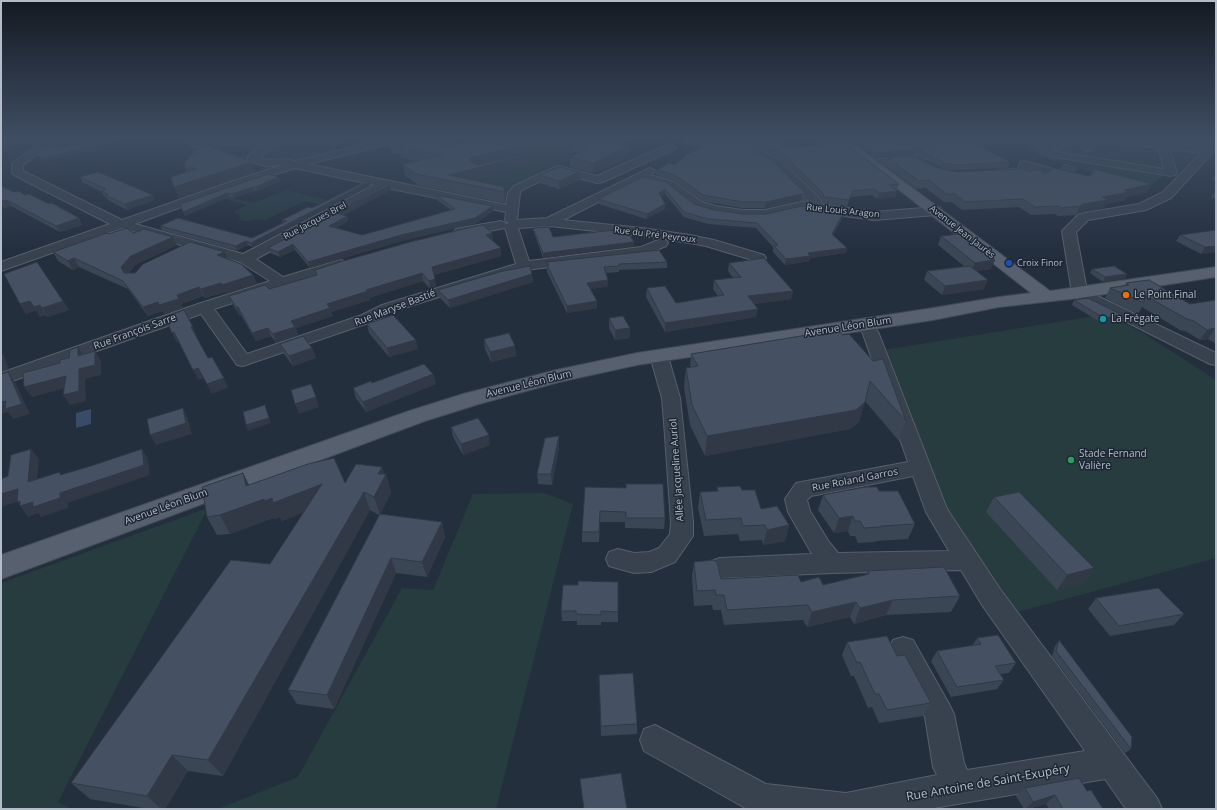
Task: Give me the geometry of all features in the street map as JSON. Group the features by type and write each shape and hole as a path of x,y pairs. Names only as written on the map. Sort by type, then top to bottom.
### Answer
{"main road":[{"name":"Avenue Jean Jaurès","path":"889,177 936,211 1046,297"},
{"name":"Avenue Léon Blum","path":"1,567 417,416 471,399 556,376 659,356 933,314 999,302 1080,293 1216,272"}],"street":[{"path":"26,177 124,224 245,259 255,264 282,283"},
{"path":"1,267 257,177"},
{"path":"351,177 385,184 510,221"},
{"path":"524,266 510,221 514,193 518,188 542,177"},
{"path":"586,177 597,180 607,177"},
{"path":"444,236 510,221 550,222 638,177"},
{"name":"Rue Louis Aragon","path":"643,177 670,184 698,205 714,210 742,214 765,214 801,206 874,216 936,211"},
{"path":"791,177 816,202 816,207"},
{"path":"1168,177 1174,188"},
{"path":"1183,177 1174,188 1142,207 1084,217 1069,231 1080,293 1216,360"},
{"name":"Rue Jacques Brel","path":"245,259 385,184"},
{"path":"1154,189 1174,188"},
{"name":"Rue du Pré Peyroux","path":"550,222 567,226 642,232 690,239 759,258"},
{"name":"Rue Maryse Bastié","path":"204,307 243,361 368,318 388,308 524,266 644,251 660,243"},
{"path":"174,254 194,244"},
{"name":"Rue François Sarre","path":"1,379 204,307 355,260"},
{"path":"865,324 871,334 937,512 966,560 991,597 1146,809"},
{"name":"Allée Jacqueline Auriol","path":"618,559 634,563 651,562 667,554 681,536 674,422 671,398 659,356"},
{"name":"Rue Roland Garros","path":"832,563 821,549 799,512 796,499 804,489 920,467"},
{"path":"720,568 832,563 966,560"},
{"path":"903,649 939,714 949,767 960,787"},
{"name":"Rue Antoine de Saint-Exupéry","path":"655,740 763,800 846,808 960,787 1112,762"}],"green space":[{"path":"436,177 536,177 508,193 506,205 415,186"},
{"path":"1109,177 1162,177 1149,187"},
{"path":"286,190 332,201 328,203 337,206 333,208 305,201 265,220 258,219 245,221 237,219 240,218 239,214 233,212 247,205 224,199 229,197 254,203"},
{"name":"Stade Fernand Valière","path":"1107,314 1143,333 1216,380 1216,558 1014,613 945,509 884,350"},
{"path":"544,493 573,504 496,809 218,809 298,777 402,588 433,590 473,494"},
{"path":"208,508 58,802 72,809 1,809 1,583"}],"water":[{"path":"91,409 91,424 76,428 76,413"}],"building":[{"path":"80,177 109,177 153,195 125,204 105,195 108,194 102,191 106,189"},
{"path":"172,177 206,177 174,187"},
{"path":"260,177 278,177 256,187 232,194 227,193 183,212 180,204"},
{"path":"430,177 457,177 504,187 504,192"},
{"path":"545,177 568,177 559,181"},
{"path":"643,177 666,182 694,204 714,210 743,214 766,214 802,206 844,212 832,234 847,248 808,253 810,256 786,259 774,246 778,245 757,223 708,219 684,212 665,189 659,193 665,204 647,214 598,199"},
{"path":"678,177 789,177 807,195 802,194 766,202 743,202 703,195"},
{"path":"806,177 889,177 899,184 889,185 897,191 879,193 874,189 853,191 849,200 824,197 822,192"},
{"path":"913,177 1124,177 1152,184 1124,190 1129,192 1102,197 1108,200 1083,204 1080,206 1061,208 1059,206 1035,207 1023,199 965,202 955,194 946,194 929,180 919,181"},
{"path":"367,181 369,182 251,243 246,241 236,246 160,226 178,218 252,238 287,221 282,220 308,207 312,208"},
{"path":"386,185 390,185 335,213 347,216 329,226 362,235 455,209 436,195 493,206 475,218 401,235 308,262 293,244 278,252 268,248"},
{"path":"1,186 14,192 19,191 25,195 29,194 49,204 52,203 79,218 56,226 7,200 1,201"},
{"path":"483,225 492,233 486,235 501,248 432,267 435,279 429,281 422,273 366,290 368,291 327,304 330,308 291,321 295,327 273,334 268,328 252,333 238,307 236,307 229,296 265,285 269,289 317,275 315,270 343,261 410,242"},
{"path":"549,227 553,237 614,230 627,231 634,242 543,253 533,228"},
{"path":"126,228 134,233 144,229 173,237 131,256 121,267 124,273 135,273 143,264 190,242 225,252 217,255 241,264 253,275 222,285 221,283 201,289 199,287 177,295 179,299 159,305 158,302 143,307 123,281 74,258 68,261 53,252"},
{"path":"1216,230 1216,246 1205,247 1180,235"},
{"path":"959,234 995,260 975,263 941,236"},
{"path":"659,250 667,262 619,264 619,266 604,267 608,280 587,283 597,301 567,306 547,265 549,265 547,262"},
{"path":"764,258 793,291 748,296 758,309 665,323 647,288 665,286 676,303 724,295 714,280 741,277 729,263"},
{"path":"37,262 63,301 42,308 40,305 34,307 30,301 20,304 4,274"},
{"path":"530,266 532,274 448,300 438,290 503,271"},
{"path":"970,266 988,280 945,286 927,271"},
{"path":"1114,266 1127,274 1105,277 1092,269"},
{"path":"1149,280 1190,304 1216,300 1216,329 1207,330 1194,321 1187,319 1144,295 1144,303 1110,288 1129,285 1126,283"},
{"path":"1088,298 1122,315 1104,318 1074,300"},
{"path":"184,310 193,327 191,327 208,358 212,357 224,378 207,384 198,368 193,370 174,332 172,333 165,317"},
{"path":"393,315 416,340 387,348 367,324"},
{"path":"623,316 630,328 615,330 609,318"},
{"path":"838,330 843,335 849,334 873,361 883,359 906,421 870,381 865,402 856,410 707,436 692,405 686,368 698,366 691,354"},
{"path":"509,333 515,346 490,352 484,339"},
{"path":"303,336 312,348 289,356 280,344"},
{"path":"78,347 78,356 95,351 95,365 79,369 79,391 63,395 66,376 24,387 23,373 60,363 60,360 69,358 70,350"},
{"path":"424,364 433,374 363,402 353,388 371,381 372,383"},
{"path":"8,372 22,404 5,409 6,401 1,402 1,374"},
{"path":"311,384 316,397 295,404 291,390"},
{"path":"265,405 269,418 246,425 243,412"},
{"path":"183,408 186,423 150,435 147,419"},
{"path":"478,418 489,435 461,444 451,427"},
{"path":"559,436 551,474 537,474 545,438"},
{"path":"31,449 28,482 60,472 60,475 142,449 144,465 60,493 60,498 33,507 33,502 20,506 20,501 17,502 18,489 1,494 1,479 8,476 11,455"},
{"path":"334,458 345,483 356,464 382,467 378,474 386,474 374,497 364,492 208,760 172,755 147,796 71,783 231,560 270,564 322,484 273,503 272,498 265,501 264,499 220,515 207,517 202,487 243,473 246,486 308,464"},
{"path":"626,484 663,484 665,518 626,518 626,512 600,511 599,532 582,532 585,487 626,488"},
{"path":"740,486 742,490 755,490 761,509 777,506 789,525 767,530 765,525 743,526 741,518 706,520 700,492 718,491 717,487"},
{"path":"865,487 877,487 879,491 898,491 915,524 864,528 860,521 855,521 853,516 839,518 823,495"},
{"path":"1019,492 1094,568 1067,575 994,497"},
{"path":"380,514 442,522 422,562 391,558 327,695 288,690"},
{"path":"713,560 717,562 721,579 798,575 801,582 819,577 823,585 869,574 868,571 944,567 960,596 893,600 860,608 856,602 812,612 808,605 727,610 724,595 716,595 715,590 697,591 694,562"},
{"path":"578,581 618,582 618,612 601,611 601,615 576,614 576,611 561,611 563,585 578,585"},
{"path":"1158,588 1184,614 1119,626 1096,598"},
{"path":"998,635 1016,663 995,666 1004,680 957,687 937,651 981,644 977,638"},
{"path":"887,636 897,656 905,655 931,703 887,710 879,694 875,694 860,662 857,663 847,642"},
{"path":"1059,640 1132,737 1131,749 1056,651"},
{"path":"633,673 637,724 601,726 599,675"},
{"path":"621,773 627,809 584,809 580,779"},
{"path":"1079,778 1087,791 1091,790 1103,809 1063,809 1055,795 1033,802 1025,788"}],"place":[{"name":"Croix Finor","path":"1009,263"},
{"name":"Le Point Final","path":"1126,295"},
{"name":"La Frégate","path":"1103,319"},
{"name":"Stade Fernand Valière","path":"1071,460"}]}
